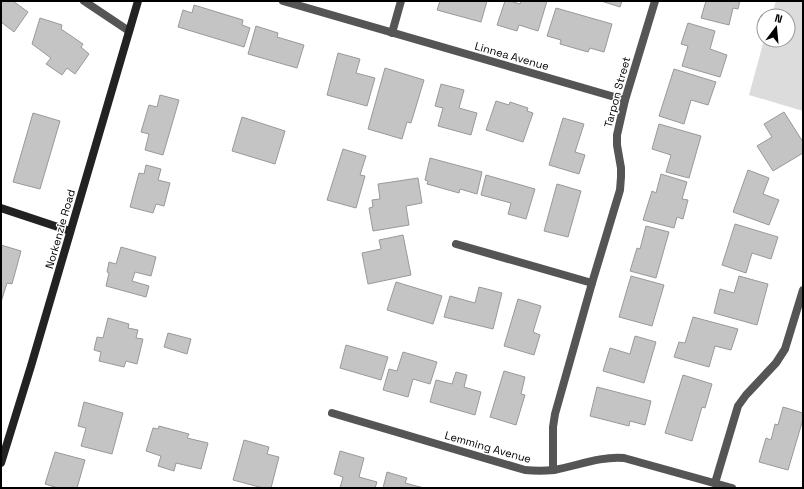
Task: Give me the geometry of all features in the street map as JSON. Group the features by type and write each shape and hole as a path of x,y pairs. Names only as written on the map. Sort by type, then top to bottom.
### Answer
{"street":[{"path":"84,1 129,31"},
{"name":"Norkenzie Road","path":"1,463 138,1"},
{"name":"Linnea Avenue","path":"283,1 625,100"},
{"path":"392,33 401,1"},
{"name":"Tarpon Street","path":"553,470 554,414 620,190 621,168 617,145 617,135 625,100 655,1"},
{"path":"1,208 70,231"},
{"path":"456,244 592,284"},
{"path":"715,483 738,406 746,395 776,363 785,349 803,290"},
{"name":"Lemming Avenue","path":"332,413 526,470 553,470 604,458 615,457 624,458 732,488"}],"shaded area":[{"path":"776,1 803,1 803,111 749,95 762,48 796,48 796,8 774,8"}],"building":[{"path":"1,1 13,1 28,12 14,32 1,22"},
{"path":"440,1 487,1 481,22 437,10"},
{"path":"505,1 520,4 521,1 547,1 538,31 519,25 517,31 497,25"},
{"path":"601,1 622,1 620,7"},
{"path":"706,1 740,1 738,9 733,8 729,25 701,18"},
{"path":"194,5 243,20 242,25 250,28 244,47 178,27 183,10 192,13"},
{"path":"556,8 612,24 604,52 590,48 588,52 560,44 561,40 547,36"},
{"path":"40,18 62,25 61,29 83,44 81,47 89,54 75,74 67,68 62,75 46,64 51,58 32,44"},
{"path":"688,23 715,31 710,49 727,55 720,77 682,66 688,46 681,44"},
{"path":"256,26 278,33 277,37 304,45 297,68 248,54"},
{"path":"338,53 360,59 356,73 375,78 367,106 327,95"},
{"path":"385,68 424,80 411,123 407,122 402,139 368,129"},
{"path":"674,69 716,82 708,105 691,100 684,124 659,116"},
{"path":"441,84 464,90 459,108 477,113 471,135 438,126 443,108 435,106"},
{"path":"160,95 179,100 163,155 145,150 149,134 141,132 149,105 157,107"},
{"path":"496,101 509,105 510,102 528,108 527,111 533,113 523,142 486,130"},
{"path":"784,112 803,142 803,153 773,171 757,146 772,137 764,124"},
{"path":"33,113 60,121 40,189 13,182"},
{"path":"242,117 285,131 275,164 232,151"},
{"path":"563,118 584,124 575,152 585,155 579,174 549,165"},
{"path":"659,124 701,136 689,178 666,172 671,155 652,149"},
{"path":"343,149 366,156 360,175 365,176 356,208 327,200"},
{"path":"430,158 482,172 477,194 460,189 459,193 427,184 428,181 425,180"},
{"path":"146,165 161,169 158,180 170,183 164,206 156,204 153,213 130,207 139,173 144,174"},
{"path":"748,170 769,178 763,194 779,200 769,225 733,212"},
{"path":"661,174 687,182 682,199 688,200 683,219 677,217 674,228 643,220 652,191 656,193"},
{"path":"486,175 535,189 526,219 508,214 511,203 481,195"},
{"path":"418,178 422,203 406,206 409,225 373,231 369,208 373,207 372,200 380,199 378,184"},
{"path":"557,184 581,191 568,237 544,231"},
{"path":"735,224 778,237 771,259 752,253 746,273 722,265"},
{"path":"646,226 669,232 656,278 630,271 637,248 640,249"},
{"path":"403,235 411,275 368,284 362,253 381,249 379,240"},
{"path":"1,245 21,251 12,284 7,283 1,302"},
{"path":"121,247 156,257 151,276 135,272 132,281 149,286 146,297 106,286 109,273 107,272 109,262 116,264"},
{"path":"631,276 664,285 652,326 619,317"},
{"path":"739,276 768,284 757,325 714,313 720,289 734,293"},
{"path":"396,282 442,296 433,324 387,310"},
{"path":"479,287 502,293 493,329 444,317 450,296 475,303"},
{"path":"518,299 541,306 533,332 540,335 534,355 504,346"},
{"path":"693,317 738,329 731,350 715,346 709,367 674,357 679,342 685,343"},
{"path":"108,318 129,324 128,328 138,330 136,338 143,339 137,364 126,361 124,367 99,361 101,352 94,350 97,337 103,338"},
{"path":"168,333 191,339 187,354 164,347"},
{"path":"635,336 656,342 644,383 603,371 610,348 630,354"},
{"path":"346,345 388,357 381,380 340,368"},
{"path":"403,352 437,362 430,384 413,379 408,397 383,390 389,369 397,371"},
{"path":"504,371 525,377 521,394 525,395 516,425 490,417"},
{"path":"456,372 467,375 464,387 481,392 475,415 430,402 436,380 452,384"},
{"path":"683,375 712,384 705,408 702,407 692,441 665,433"},
{"path":"597,387 651,401 645,425 630,421 629,426 590,416"},
{"path":"84,402 123,413 112,454 81,446 86,428 78,426"},
{"path":"783,407 803,413 803,419 788,470 759,462 766,438 771,440 775,424 778,425"},
{"path":"159,426 189,434 187,438 208,443 201,469 176,463 174,471 158,466 161,456 146,451 153,428 158,429"},
{"path":"244,440 269,447 267,454 279,457 271,488 263,488 233,480"},
{"path":"340,451 364,458 359,477 377,482 375,488 340,488 343,477 334,474"},
{"path":"55,452 85,460 77,488 58,488 45,484"},
{"path":"387,472 407,478 405,483 424,488 383,488"}]}
